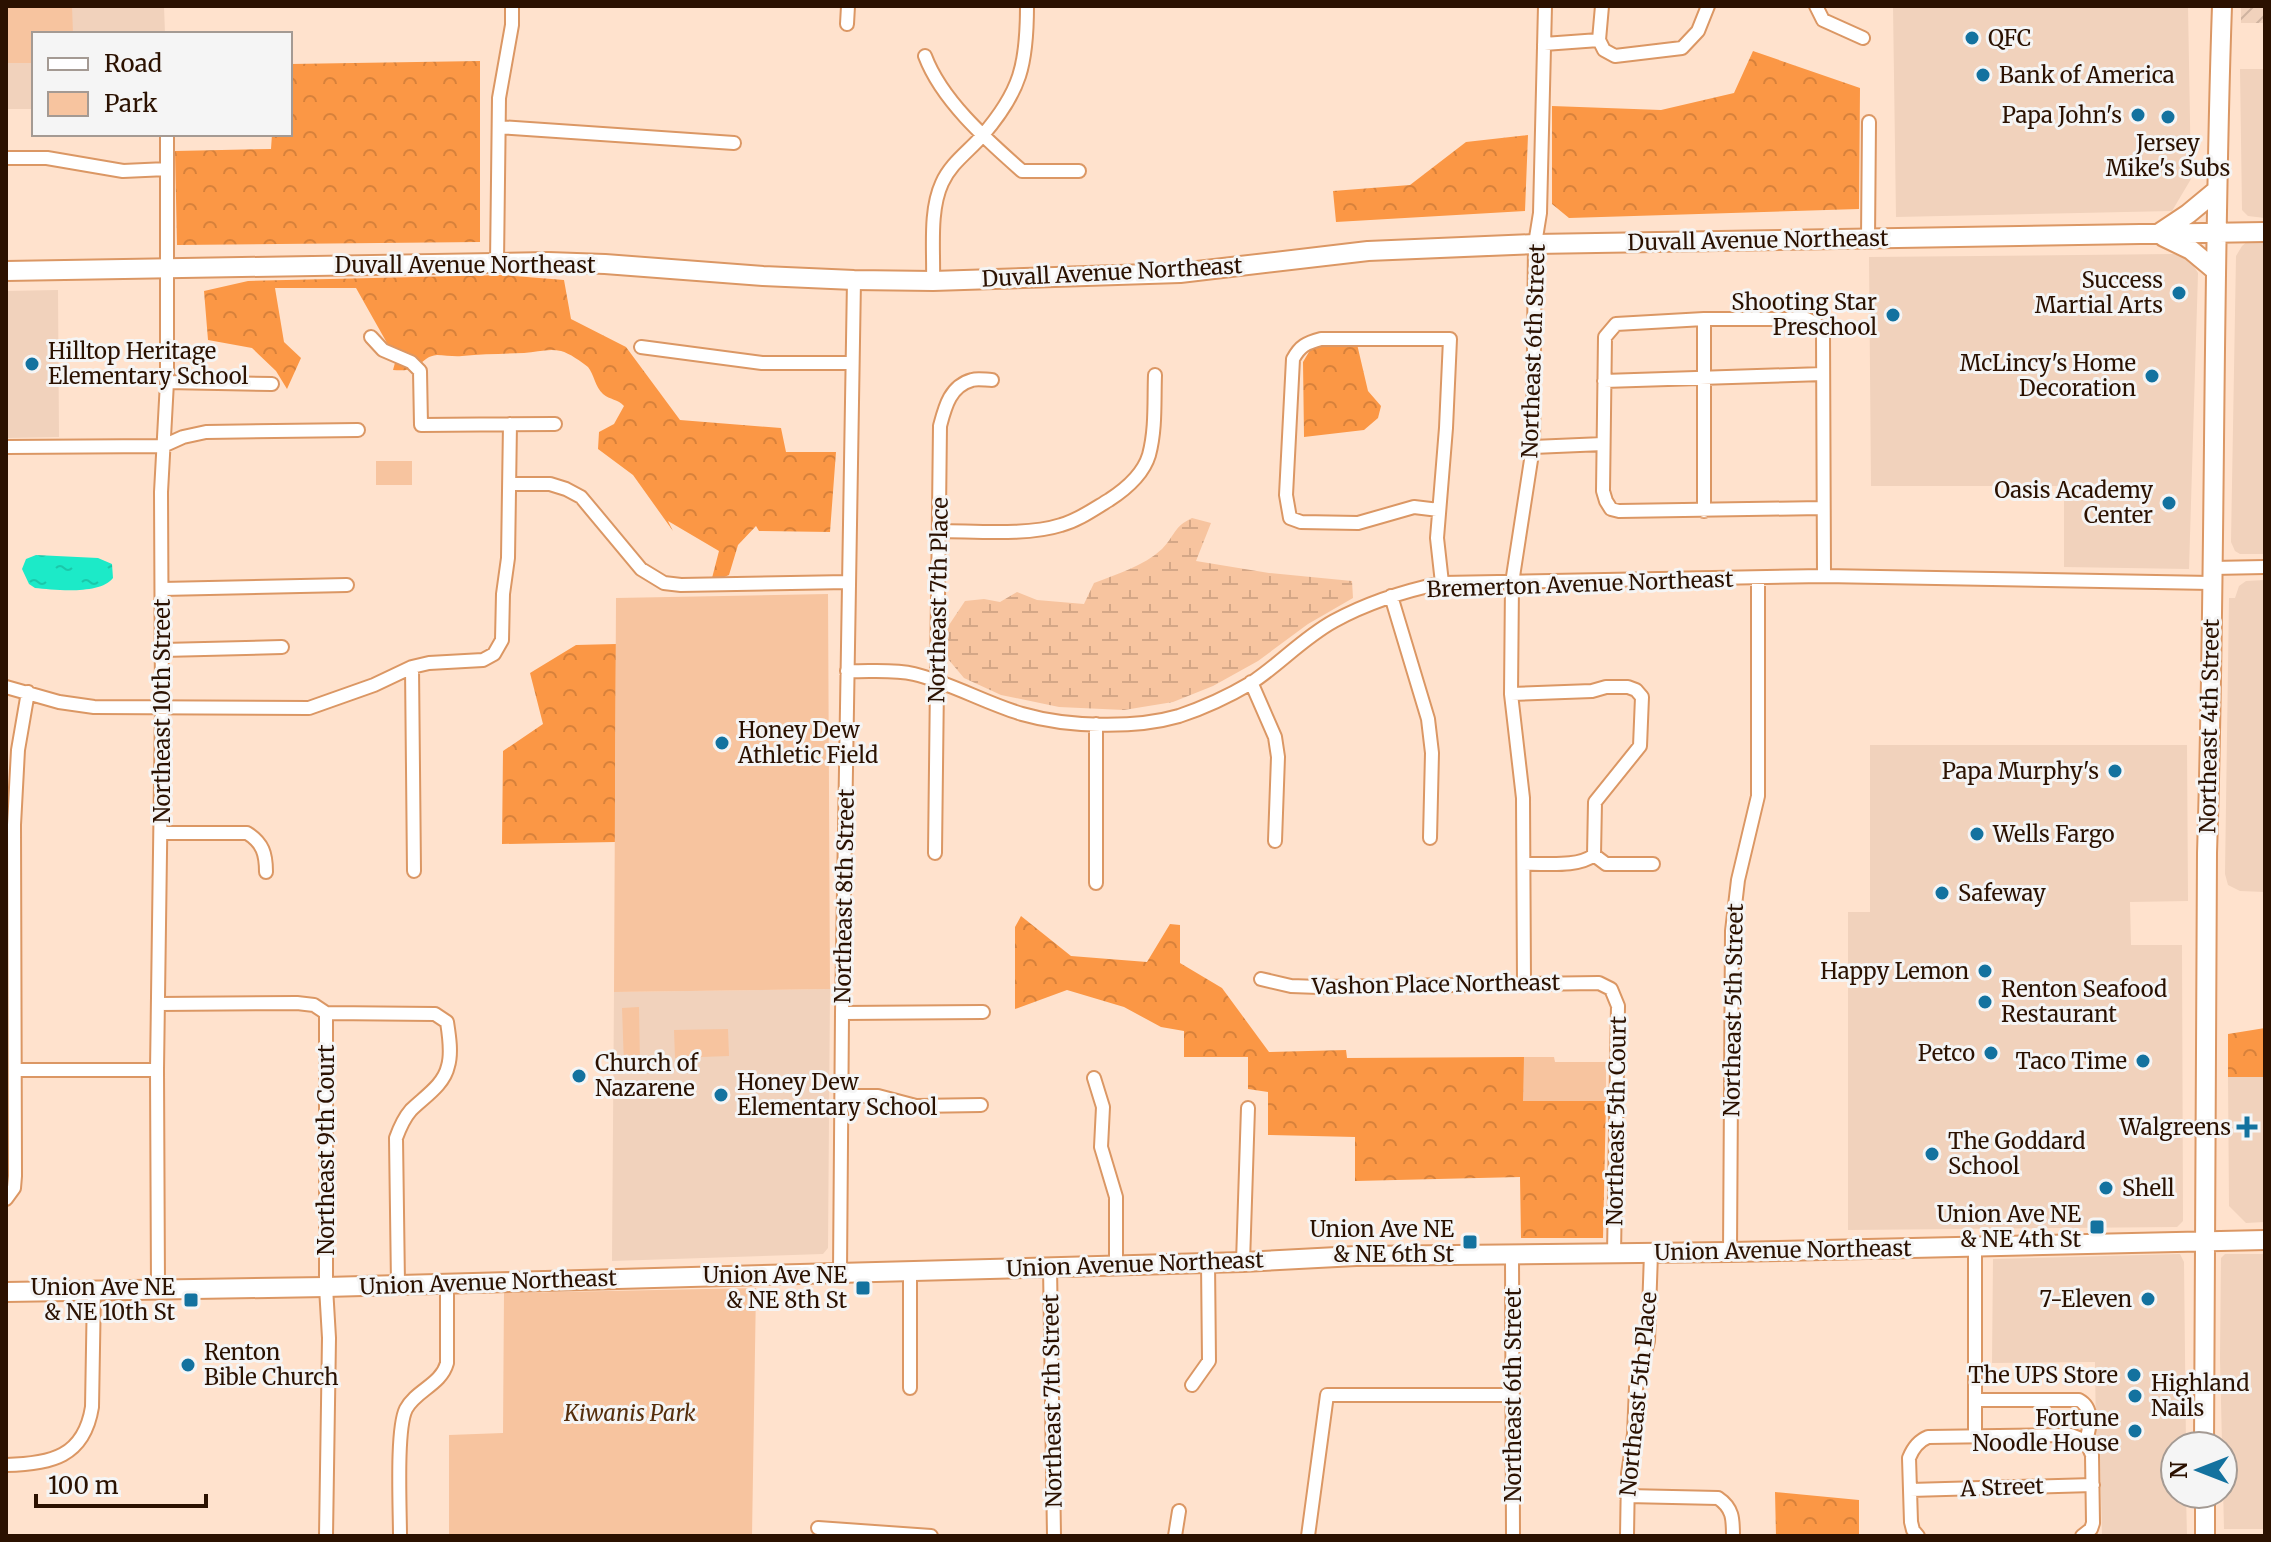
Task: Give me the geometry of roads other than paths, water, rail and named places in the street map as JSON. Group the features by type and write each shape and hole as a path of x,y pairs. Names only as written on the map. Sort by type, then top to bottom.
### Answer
{"main road":[{"name":"Northeast 4th Street","path":"2204,1430 2215,233 2222,6"},
{"path":"2158,234 2217,190"},
{"name":"Duvall Avenue Northeast","path":"6,271 548,262 763,276 933,281 1180,273 1368,251 1535,244 2265,232"},
{"path":"2158,234 2191,250 2215,270"},
{"name":"Union Avenue Northeast","path":"6,1292 326,1287 1243,1262 1356,1256 1730,1252 2265,1240"},
{"path":"2205,1510 2205,1536"}],"street":[{"path":"497,263 499,98 512,25 512,6"},
{"path":"847,24 848,6"},
{"path":"933,281 935,208 941,185 951,166 982,135 1012,96 1027,42 1027,6"},
{"name":"Northeast 6th Street","path":"1524,983 1523,798 1511,694 1512,583 1533,447 1535,244 1540,213 1545,6"},
{"path":"1602,6 1599,40 1604,50 1615,56 1682,48 1698,31 1708,6"},
{"path":"1816,6 1823,20 1863,38"},
{"path":"1544,44 1599,40"},
{"path":"925,56 933,76 982,135 1022,171 1079,171"},
{"path":"1868,238 1869,122"},
{"path":"499,127 734,143"},
{"name":"Northeast 10th Street","path":"158,1288 157,1070 163,446 167,382 167,136"},
{"path":"6,158 47,158 123,171 167,169"},
{"name":"Northeast 8th Street","path":"840,1272 854,280"},
{"path":"1704,319 1704,511"},
{"path":"1822,508 1704,511 1611,509 1603,491 1605,337 1611,328 1616,324 1704,319 1807,319 1817,324 1823,332 1824,576"},
{"path":"371,337 383,350 411,362 420,371 421,425 555,424"},
{"path":"1439,510 1414,507 1358,523 1301,522 1290,518 1287,480 1293,359 1306,343 1321,339 1450,339 1446,428 1437,538 1442,583"},
{"path":"641,347 762,363 852,363"},
{"path":"1604,381 1823,374"},
{"path":"939,531 1035,530 1060,526 1082,517 1122,492 1140,473 1148,457 1153,433 1155,375"},
{"name":"Northeast 7th Place","path":"935,853 940,426 946,403 957,388 972,380 992,380"},
{"path":"167,382 272,384"},
{"path":"6,687 59,702 94,707 309,708 374,685 412,667 483,660 494,654 502,640 508,558 510,424"},
{"path":"6,447 163,446 206,432 358,430"},
{"path":"1533,447 1603,444"},
{"path":"510,484 550,484 581,497 641,569 664,583 848,582"},
{"name":"Bremerton Avenue Northeast","path":"847,671 910,673 1022,714 1054,721 1145,723 1178,716 1251,682 1334,621 1391,596 1442,583 1824,576 2212,575 2265,567"},
{"name":"Northeast 5th Street","path":"1730,1252 1732,931 1738,880 1758,796 1758,579"},
{"path":"162,589 347,585"},
{"path":"1391,596 1428,719 1432,753 1430,838"},
{"path":"163,650 282,647"},
{"path":"412,667 414,871"},
{"path":"1251,682 1275,737 1278,757 1275,841"},
{"path":"1511,694 1628,687 1642,697 1640,746 1595,802 1594,855 1587,861 1524,864"},
{"path":"6,1199 14,1188 17,1070 10,825 28,692"},
{"path":"1096,724 1096,883"},
{"path":"161,833 247,833 262,847 266,872"},
{"path":"1594,855 1606,864 1653,864"},
{"name":"Vashon Place Northeast","path":"1261,979 1291,986 1319,987 1599,983 1611,989"},
{"name":"Northeast 5th Court","path":"1611,989 1618,1006 1614,1254"},
{"path":"158,1004 297,1003 314,1005 326,1013 435,1014 447,1022 448,1067 432,1091 410,1111 396,1138 398,1284"},
{"path":"842,1013 983,1012"},
{"name":"Northeast 9th Court","path":"326,1013 326,1287"},
{"path":"17,1070 157,1070"},
{"path":"1094,1078 1103,1107 1101,1147 1116,1197 1116,1265"},
{"path":"842,1096 878,1096 916,1106 981,1105"},
{"path":"1243,1262 1248,1108"},
{"path":"1975,1246 1975,1436"},
{"name":"Northeast 5th Place","path":"1627,1536 1628,1474 1636,1388 1648,1341 1651,1253"},
{"name":"Northeast 6th Street","path":"1512,1255 1513,1536"},
{"path":"1192,1385 1209,1361 1208,1262"},
{"name":"Northeast 7th Street","path":"1050,1266 1054,1536"},
{"path":"910,1271 910,1388"},
{"path":"400,1536 401,1424 409,1403 444,1373 447,1363 447,1283"},
{"path":"326,1287 329,1338 326,1536"},
{"path":"6,1465 29,1465 60,1458 83,1436 92,1407 94,1289"},
{"path":"1308,1536 1327,1395 1513,1395"},
{"path":"1975,1400 2079,1400 2085,1404 2089,1410 2086,1441 2092,1455 2093,1523 2084,1535"},
{"path":"1918,1536 1911,1522 1909,1458 1917,1443 1928,1437 1975,1436 2071,1435 2086,1441"},
{"name":"A Street","path":"1910,1490 2093,1485"},
{"path":"1627,1496 1718,1498 1727,1504 1732,1515 1733,1536"},
{"path":"1175,1536 1179,1511"},
{"path":"818,1528 931,1536"}],"water":[{"path":"36,555 98,558 112,564 113,578 88,589 35,588 29,584 22,569 26,559"}],"place":[{"name":"QFC","path":"1972,38"},
{"name":"Bank of America","path":"1983,75"},
{"name":"Papa John's","path":"2138,115"},
{"name":"Jersey Mike's Subs","path":"2168,117"},
{"name":"Success Martial Arts","path":"2179,293"},
{"name":"Shooting Star Preschool","path":"1893,315"},
{"name":"Hilltop Heritage Elementary School","path":"32,364"},
{"name":"McLincy's Home Decoration","path":"2152,376"},
{"name":"Oasis Academy Center","path":"2169,503"},
{"name":"Honey Dew Athletic Field","path":"722,743"},
{"name":"Papa Murphy's","path":"2115,771"},
{"name":"Wells Fargo","path":"1977,834"},
{"name":"Safeway","path":"1942,893"},
{"name":"Happy Lemon","path":"1985,971"},
{"name":"Renton Seafood Restaurant","path":"1985,1002"},
{"name":"Petco","path":"1991,1053"},
{"name":"Taco Time","path":"2143,1061"},
{"name":"Church of Nazarene","path":"579,1076"},
{"name":"Honey Dew Elementary School","path":"721,1095"},
{"name":"Walgreens","path":"2247,1127"},
{"name":"The Goddard School","path":"1932,1154"},
{"name":"Shell","path":"2106,1188"},
{"name":"Union Ave NE & NE 4th St","path":"2097,1227"},
{"name":"Union Ave NE & NE 6th St","path":"1470,1242"},
{"name":"Union Ave NE & NE 8th St","path":"863,1288"},
{"name":"7-Eleven","path":"2148,1299"},
{"name":"Union Ave NE & NE 10th St","path":"191,1300"},
{"name":"Renton Bible Church","path":"188,1365"},
{"name":"The UPS Store","path":"2134,1375"},
{"name":"Highland Nails","path":"2135,1396"},
{"name":"Fortune Noodle House","path":"2135,1431"}],"park label":[{"name":"Kiwanis Park","path":"630,1413"}]}
